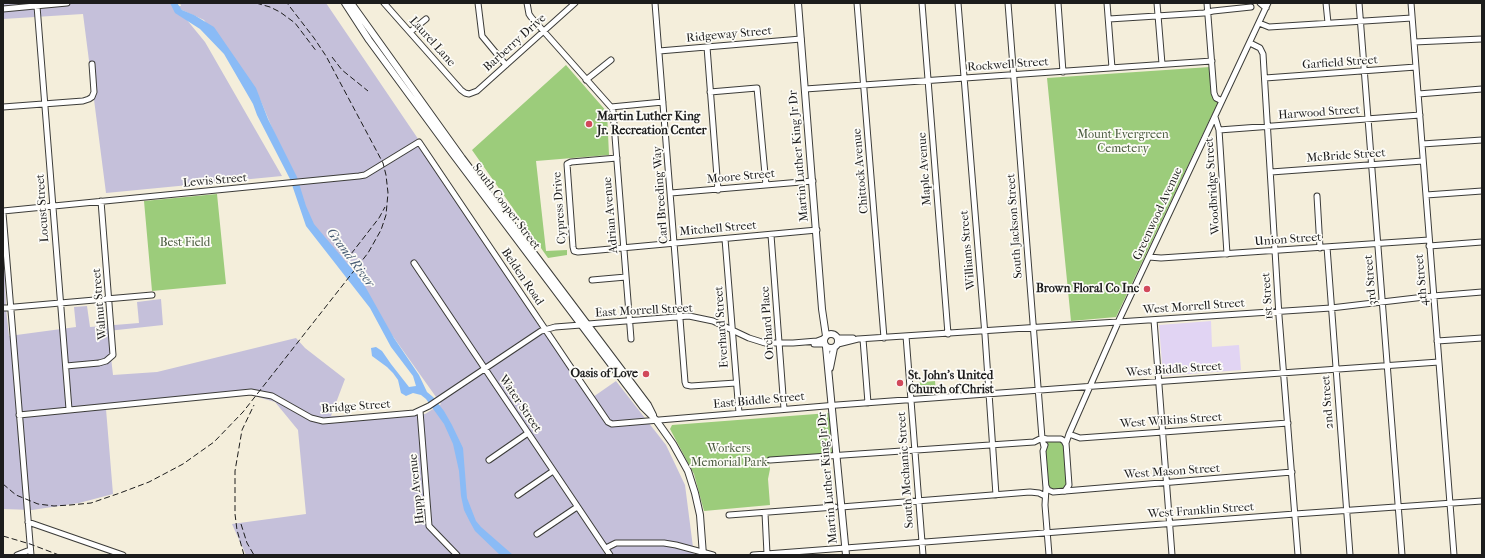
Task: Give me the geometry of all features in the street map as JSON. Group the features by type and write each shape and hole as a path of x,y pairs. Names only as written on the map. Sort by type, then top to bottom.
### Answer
{"main road":[{"name":"South Cooper Street","path":"344,3 369,40 452,153 643,407 656,420"},
{"name":"South Cooper Street","path":"351,3 462,158 648,405 656,420 677,450 692,484 700,516 703,554"},
{"name":"Martin Luther King Jr Dr","path":"798,3 825,341 837,456 838,507 846,552"},
{"name":"Martin Luther King Jr Dr","path":"823,307 828,326 836,341 829,376"},
{"path":"581,325 588,324"},
{"path":"829,334 836,341 830,349 825,341 829,334"}],"street":[{"path":"3,9 67,3"},
{"name":"Laurel Lane","path":"384,3 461,90 467,94"},
{"path":"478,3 482,36 506,65"},
{"path":"527,3 529,14 611,107 663,102"},
{"name":"Barberry Drive","path":"467,94 477,91 575,3"},
{"name":"Carl Breeding Way","path":"655,3 686,385 697,386 736,383"},
{"name":"Chittock Avenue","path":"857,3 884,338"},
{"name":"Maple Avenue","path":"922,3 948,334"},
{"name":"Williams Street","path":"958,3 996,495"},
{"name":"South Jackson Street","path":"1008,3 1038,390 1044,446 1048,555"},
{"path":"1058,3 1063,72"},
{"path":"1107,3 1112,68"},
{"path":"1157,3 1162,64"},
{"path":"1207,3 1215,95 1218,100 1222,101"},
{"path":"1260,3 1266,5"},
{"path":"1326,3 1328,23"},
{"name":"3rd Street","path":"1360,3 1402,555"},
{"name":"4th Street","path":"1411,3 1454,555"},
{"name":"Greenwood Avenue","path":"1069,486 1066,445 1069,434 1149,257 1259,24 1266,5"},
{"name":"Locust Street","path":"37,6 69,410"},
{"path":"1109,19 1204,13 1251,7"},
{"path":"410,32 426,18"},
{"path":"1259,24 1268,27 1412,18"},
{"name":"Ridgeway Street","path":"659,51 801,39"},
{"path":"1414,42 1482,39"},
{"name":"1st Street","path":"1250,43 1260,48 1263,54 1279,311 1298,555"},
{"path":"707,47 718,190"},
{"path":"586,80 611,60"},
{"name":"Rockwell Street","path":"805,89 1212,61"},
{"path":"3,107 83,101 92,97 94,89 92,64"},
{"name":"Garfield Street","path":"1264,78 1416,67"},
{"path":"710,92 757,88 766,185"},
{"path":"1418,94 1482,89"},
{"name":"Adrian Avenue","path":"611,107 613,111 617,158 630,339"},
{"name":"Harwood Street","path":"1219,130 1420,115"},
{"name":"Woodbridge Street","path":"1215,118 1219,130 1227,254"},
{"path":"1422,144 1482,140"},
{"name":"Lewis Street","path":"3,212 352,177 365,174 419,142"},
{"name":"Belden Road","path":"419,142 609,423"},
{"name":"Cypress Drive","path":"574,251 566,166 568,163 617,158"},
{"name":"McBride Street","path":"1271,172 1423,161"},
{"name":"Moore Street","path":"671,193 813,181"},
{"path":"1426,195 1482,191"},
{"path":"1317,196 1320,248"},
{"name":"Walnut Street","path":"66,366 106,362 113,355 101,201"},
{"path":"3,212 30,552 17,555"},
{"name":"Mitchell Street","path":"574,251 578,252 816,230"},
{"name":"Orchard Place","path":"771,235 784,409"},
{"name":"Everhard Street","path":"725,239 739,413"},
{"name":"Union Street","path":"1149,257 1162,258 1429,240"},
{"path":"1429,246 1482,242"},
{"name":"2nd Street","path":"1327,247 1350,555"},
{"name":"Water Street","path":"414,263 610,555"},
{"path":"592,280 626,277"},
{"name":"West Morrell Street","path":"906,336 1331,308 1482,292"},
{"path":"3,308 152,295"},
{"name":"East Morrell Street","path":"588,324 680,317 705,319 760,342 780,344 825,341"},
{"path":"1154,320 1172,555"},
{"name":"Bridge Street","path":"18,415 251,392 259,392 272,396 310,418 323,421 414,413 440,399 545,329 581,325"},
{"path":"836,341 906,336"},
{"name":"South Mechanic Street","path":"906,336 923,555"},
{"path":"1437,341 1482,338"},
{"path":"860,339 868,403"},
{"name":"West Biddle Street","path":"911,400 1439,362"},
{"name":"East Biddle Street","path":"609,423 911,400"},
{"name":"Hupp Avenue","path":"420,411 429,526 457,555"},
{"name":"West Wilkins Street","path":"1069,434 1080,438 1288,422"},
{"path":"489,460 528,433"},
{"path":"770,460 1034,442 1042,438 1064,438 1069,434"},
{"path":"1044,446 1052,439"},
{"path":"1059,439 1064,441 1066,445"},
{"path":"518,495 553,471"},
{"name":"West Mason Street","path":"1045,496 1048,493 1053,492 1292,472"},
{"path":"1046,486 1047,489 1053,492"},
{"path":"1065,491 1069,486 1074,490"},
{"path":"729,515 1035,492 1045,496"},
{"name":"West Franklin Street","path":"753,555 846,552 922,542 1482,501"},
{"path":"537,534 577,507"},
{"path":"765,512 767,554"},
{"path":"28,522 124,555"},
{"path":"606,548 614,544 655,543 676,545 703,554 713,555"}],"shaded area":[{"path":"3,3 173,3 205,42 282,176 106,193 83,14 3,19"},
{"path":"180,3 326,3 593,397 616,381 666,445 685,485 694,555 246,555 232,524 306,514 298,430 275,402 251,395 106,409 113,494 79,503 32,510 3,509 3,215 6,309 9,336 76,327 74,307 87,306 90,327 139,323 137,302 161,299 163,325 108,331 113,375 157,372 296,338 305,348 345,379 331,416 425,414 441,404 311,221 260,99 204,20 182,10 178,6 181,6"},
{"path":"1211,321 1212,347 1239,345 1241,370 1163,376 1159,325"}],"green space":[{"path":"566,65 607,112 609,155 536,161 546,251 567,250 567,255 548,258 472,150"},
{"name":"Mount Evergreen Cemetery","path":"1210,67 1213,97 1218,102 1116,317 1071,321 1047,78"},
{"name":"Best Field","path":"217,194 226,284 152,291 144,201"},
{"path":"935,381 936,393 915,395 914,383"},
{"name":"Workers Memorial Park","path":"829,413 832,454 768,460 770,469 768,479 770,505 704,511 694,474 670,429 672,425"},
{"path":"1050,440 1064,441 1069,488 1053,492 1046,484 1043,451 1046,444"}],"water":[{"name":"Grand River","path":"170,3 177,3 182,10 194,15 214,27 256,88 268,119 297,177 306,206 314,224 357,275 366,288 394,338 419,375 427,392 444,411 452,425 463,448 467,498 476,521 513,555 500,555 475,531 464,510 459,471 453,444 444,424 426,399 421,395 413,393 406,396 401,393 398,380 393,373 372,356 371,348 376,347 382,351 409,387 416,386 413,376 391,347 370,308 306,226 290,179 257,115 253,104 224,54 200,29 175,13"}],"railway":[{"path":"256,3 280,12 295,23 317,52"},
{"path":"3,484 16,495 38,504 54,506 91,503 149,482 183,464 214,442 243,412 368,253 381,230 386,215 388,193 383,163 326,56 287,3"},
{"path":"332,57 342,70 368,91"},
{"path":"351,254 379,218 385,207"},
{"path":"244,555 237,530 235,514 235,471 242,430 254,405"},
{"path":"241,524 247,543 254,555"},
{"path":"3,536 59,555"}],"place":[{"name":"Martin Luther King Jr. Recreation Center","path":"589,124"},
{"name":"Brown Floral Co Inc","path":"1147,289"},
{"name":"Oasis of Love","path":"646,374"},
{"name":"St. John's United Church of Christ","path":"900,383"}]}
